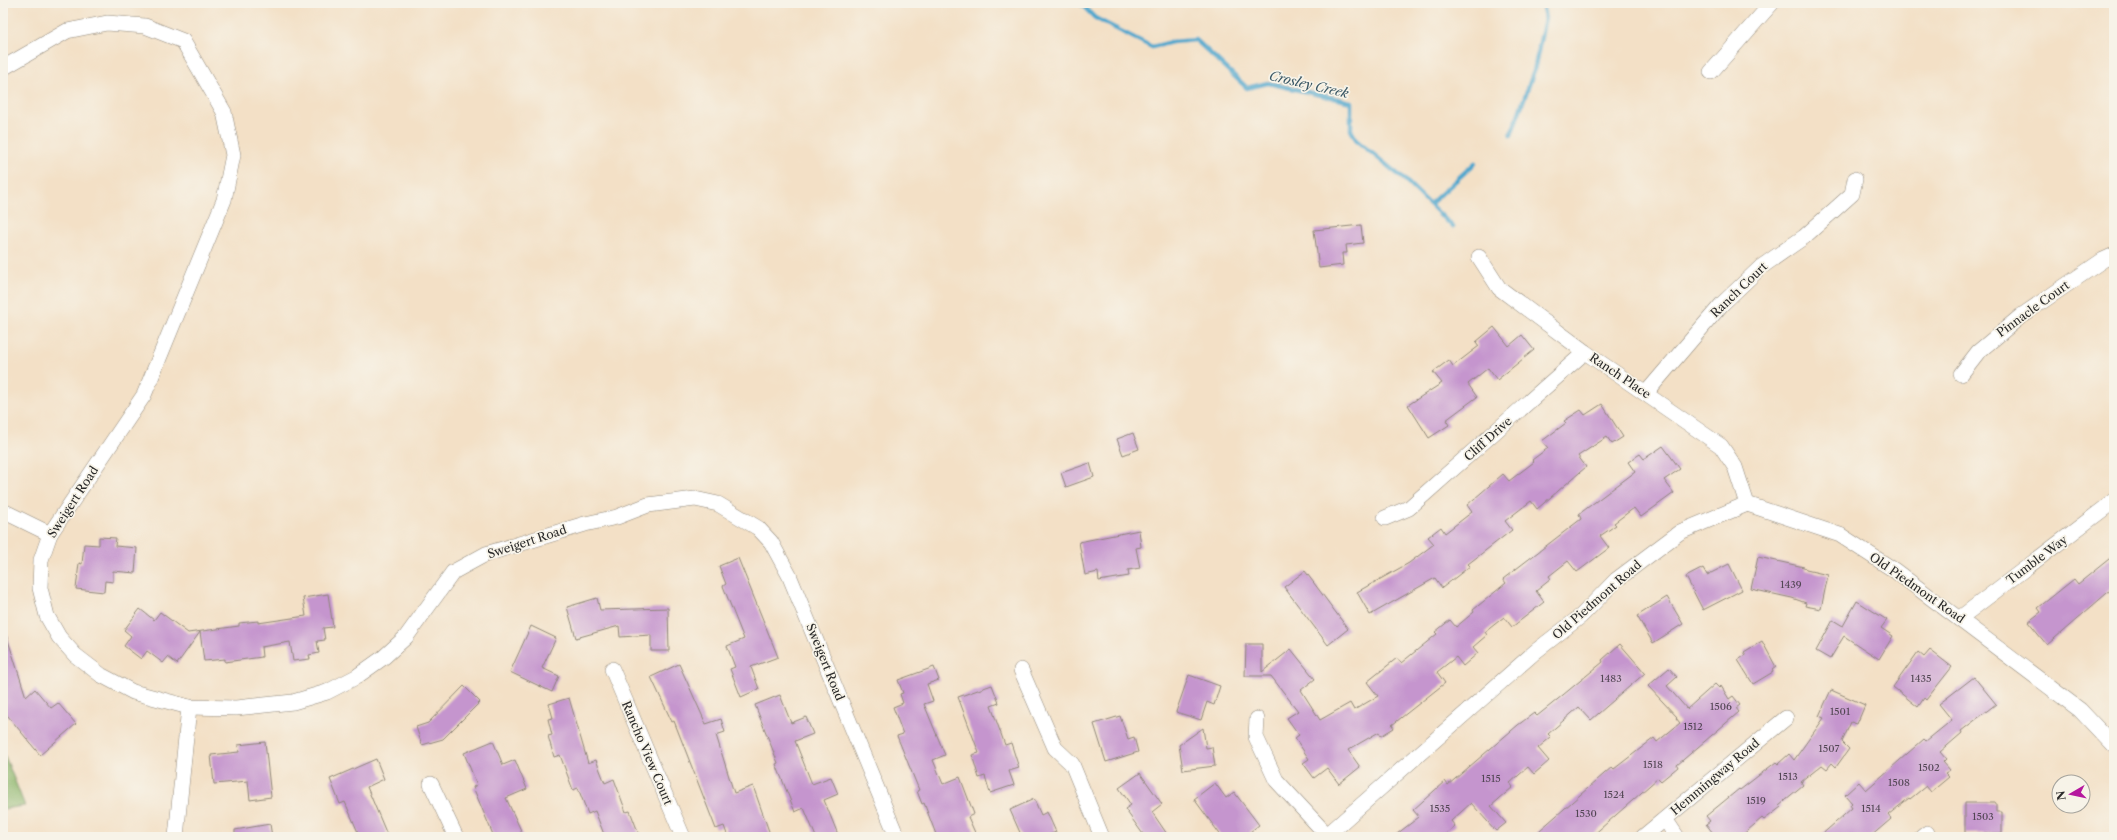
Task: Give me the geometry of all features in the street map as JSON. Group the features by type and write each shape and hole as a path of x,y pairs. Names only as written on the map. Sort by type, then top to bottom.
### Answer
{"street":[{"path":"1711,72 1772,3"},
{"name":"Sweigert Road","path":"3,68 67,31 107,23 145,26 183,42 224,112 233,155 224,200 144,395 50,534 41,560 40,588 47,616 59,637 75,655 101,675 134,692 189,707 236,708 292,702 327,692 356,677 384,657 406,637 453,572 486,554 585,524 617,517 648,505 695,498 718,504 758,528 771,542 790,575 896,837"},
{"name":"Ranch Court","path":"1646,393 1722,304 1761,267 1804,237 1852,194 1855,180"},
{"name":"Pinnacle Court","path":"1961,374 1978,352 2021,316 2103,260 2114,255"},
{"name":"Ranch Place","path":"1479,256 1498,288 1585,352 1721,446 1735,467 1747,504"},
{"name":"Cliff Drive","path":"1385,518 1409,508 1585,352"},
{"name":"Tumble Way","path":"1960,618 2114,501"},
{"name":"Old Piedmont Road","path":"1325,836 1536,651 1581,616 1616,580 1680,532 1747,504 1840,535 1894,570 1960,618 2080,710 2114,746"},
{"path":"3,511 50,534"},
{"name":"Rancho View Court","path":"612,669 683,837"},
{"path":"1021,670 1055,748 1072,764 1102,837"},
{"path":"176,837 189,707"},
{"name":"Hemmingway Road","path":"1643,837 1786,718"},
{"path":"1257,720 1256,737 1276,780 1325,836"},
{"path":"431,784 456,837"},
{"path":"1665,819 1677,837"}],"green space":[{"path":"3,751 25,806 3,809"}],"building":[{"path":"1361,225 1363,243 1346,245 1347,253 1342,253 1343,265 1319,268 1314,230"},
{"path":"1494,327 1509,346 1522,335 1534,350 1497,380 1488,368 1468,384 1477,397 1446,420 1449,425 1429,438 1408,405 1442,383 1433,372 1449,360 1453,366 1479,346 1476,342"},
{"path":"1602,404 1623,437 1612,444 1607,437 1578,456 1586,467 1537,509 1531,501 1505,521 1512,530 1468,564 1470,566 1442,588 1435,578 1370,615 1357,592 1409,563 1434,544 1428,537 1441,527 1445,533 1472,512 1467,505 1503,474 1509,481 1534,462 1532,460 1548,448 1542,441 1566,423 1564,421 1581,410 1585,415"},
{"path":"1133,433 1139,449 1123,455 1117,439"},
{"path":"1663,446 1680,469 1664,480 1674,493 1641,517 1634,508 1614,523 1616,525 1600,536 1609,548 1577,572 1568,561 1549,576 1551,579 1536,591 1544,602 1512,627 1504,617 1485,632 1487,635 1473,647 1478,653 1463,666 1456,657 1437,672 1445,683 1392,725 1394,728 1381,736 1379,732 1348,750 1360,767 1339,784 1327,768 1314,778 1303,763 1309,759 1295,738 1299,735 1287,718 1298,711 1271,676 1245,676 1246,644 1262,644 1262,672 1291,649 1315,679 1301,690 1320,720 1350,703 1354,710 1378,696 1367,682 1397,658 1401,663 1437,634 1435,632 1450,620 1456,627 1474,612 1473,610 1506,583 1503,579 1581,519 1579,514 1635,472 1628,462 1640,454 1644,459"},
{"path":"1090,463 1094,477 1066,487 1061,473"},
{"path":"1139,530 1141,547 1136,548 1140,568 1128,570 1129,576 1099,581 1098,572 1085,575 1079,542"},
{"path":"99,537 116,538 115,546 137,548 135,573 113,571 113,582 105,581 104,592 76,589 79,563 82,564 84,544 99,545"},
{"path":"2114,555 2114,587 2047,645 2028,622 2041,612 2038,608 2074,579 2078,584"},
{"path":"1758,557 1804,567 1806,570 1828,575 1821,609 1805,606 1806,603 1792,598 1751,589"},
{"path":"738,558 778,657 751,667 759,689 741,697 730,669 735,667 727,646 744,639 723,586 726,584 719,566"},
{"path":"1729,564 1742,590 1703,610 1686,577 1703,568 1707,575"},
{"path":"1305,571 1348,629 1328,645 1284,587"},
{"path":"328,594 333,627 323,628 325,640 317,641 319,653 309,655 310,659 293,661 290,642 261,647 262,657 225,662 225,659 204,661 200,632 177,664 168,657 163,663 147,651 141,659 124,646 131,636 124,630 140,609 154,620 160,612 188,633 239,626 239,623 258,621 258,623 306,616 303,598"},
{"path":"1667,597 1683,624 1653,643 1637,616"},
{"path":"597,598 600,610 668,608 669,651 651,651 651,635 620,637 619,626 576,638 567,607"},
{"path":"1857,601 1887,620 1881,628 1893,636 1879,659 1844,636 1830,659 1816,651 1833,620 1843,626"},
{"path":"531,626 556,638 542,668 559,676 552,692 510,672"},
{"path":"3,634 6,634 26,697 35,689 51,708 58,703 76,724 40,755 3,710"},
{"path":"1762,641 1776,667 1772,670 1773,672 1753,684 1738,660 1746,655 1744,652"},
{"path":"1620,644 1645,673 1591,720 1579,707 1548,734 1551,737 1538,748 1549,761 1534,774 1528,767 1510,783 1513,787 1491,806 1506,823 1496,831 1471,803 1451,821 1455,826 1442,837 1393,837 1419,817 1413,810 1445,781 1448,785 1518,725 1534,713 1537,716 1603,662 1602,660"},
{"path":"1930,650 1952,667 1926,700 1924,698 1918,707 1893,687 1918,652 1924,657"},
{"path":"679,664 706,724 721,719 725,732 716,735 734,793 753,786 771,837 728,837 724,826 716,829 674,721 672,722 651,677"},
{"path":"934,667 939,680 927,684 933,701 924,704 945,755 933,760 943,784 960,777 974,814 968,817 977,837 937,837 924,803 922,804 917,791 919,790 897,736 903,734 893,707 903,703 900,694 903,693 898,680"},
{"path":"1669,668 1677,677 1667,686 1687,709 1715,684 1719,688 1721,686 1729,699 1733,696 1740,705 1736,708 1739,712 1677,765 1678,767 1661,781 1658,778 1591,837 1532,837 1612,767 1614,769 1654,738 1657,742 1680,723 1676,718 1677,717 1648,686"},
{"path":"1189,675 1220,686 1214,705 1207,702 1201,720 1176,712"},
{"path":"1974,677 1996,704 1961,731 1962,733 1940,752 1946,759 1943,762 1950,770 1945,773 1949,777 1931,792 1926,786 1910,799 1909,798 1888,815 1891,819 1870,837 1819,837 1852,808 1850,805 1852,803 1845,795 1859,782 1866,790 1924,739 1926,741 1952,720 1939,704"},
{"path":"992,685 999,703 991,706 1005,745 1011,743 1019,768 1009,771 1014,785 990,793 985,776 979,778 972,755 979,753 958,697"},
{"path":"464,686 480,702 443,739 422,745 416,727 428,723"},
{"path":"1831,690 1865,705 1857,724 1851,722 1842,742 1849,749 1836,767 1832,763 1827,769 1822,765 1801,782 1803,785 1779,805 1781,807 1764,820 1762,818 1740,837 1716,837 1706,824 1710,821 1706,816 1739,789 1740,790 1776,762 1778,764 1789,754 1794,760 1824,718 1819,716"},
{"path":"780,695 791,723 806,717 813,734 795,741 812,784 831,777 838,794 824,800 839,837 816,837 804,808 795,812 776,764 778,763 755,705"},
{"path":"569,698 588,763 596,760 605,783 614,779 626,812 630,811 640,837 605,837 595,811 588,814 578,788 573,790 560,755 554,757 548,736 552,735 548,719 553,718 549,704"},
{"path":"1120,716 1128,739 1134,737 1138,752 1106,762 1094,724"},
{"path":"1203,728 1206,748 1212,747 1215,766 1183,770 1179,745"},
{"path":"493,741 503,765 515,760 527,789 506,798 524,837 494,837 473,787 477,785 464,753"},
{"path":"265,742 271,797 250,800 248,781 214,784 211,755 239,752 238,745"},
{"path":"376,759 384,779 367,787 388,837 360,837 345,802 340,804 330,779"},
{"path":"1140,773 1162,804 1152,812 1169,837 1145,837 1125,809 1131,805 1119,788"},
{"path":"1215,783 1226,798 1234,792 1259,825 1250,832 1253,837 1222,837 1194,799"},
{"path":"1034,799 1041,815 1047,812 1056,832 1044,837 1022,837 1010,810"},
{"path":"1965,803 1996,803 1996,812 2002,812 2002,833 1965,834"},
{"path":"270,824 272,837 235,837 235,830"}],"waterway":[{"name":"Crosley Creek","path":"1080,3 1095,18 1152,47 1172,42 1196,40 1247,88 1268,83 1351,102 1351,130 1357,141 1405,180 1453,227"},
{"path":"1511,135 1534,71 1545,18 1542,3"},
{"path":"1430,204 1475,163"}]}
